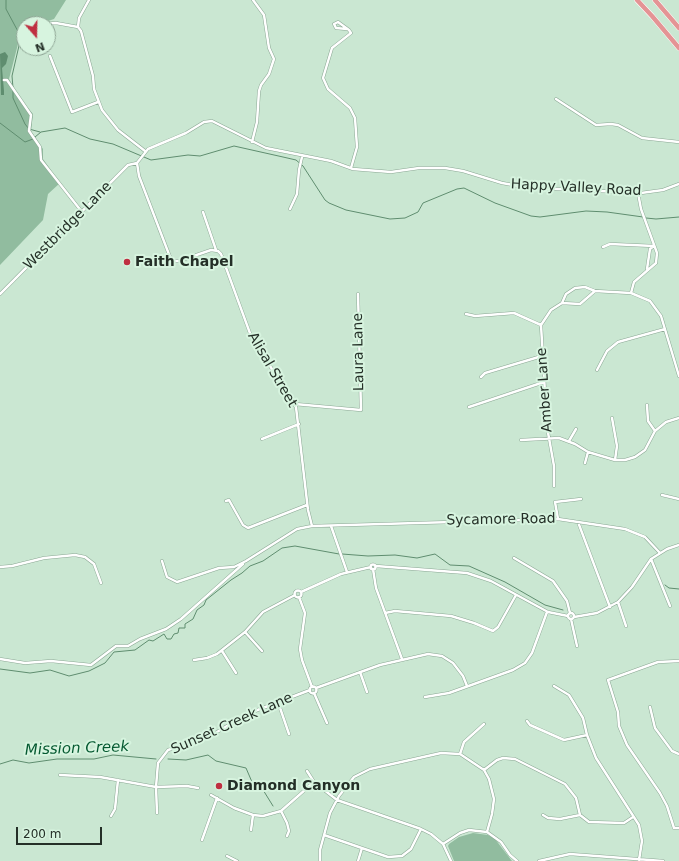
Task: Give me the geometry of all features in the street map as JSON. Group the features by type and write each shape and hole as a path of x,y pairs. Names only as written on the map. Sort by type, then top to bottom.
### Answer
{"highway":[{"path":"637,0 679,48"},
{"path":"655,0 679,28"}],"street":[{"path":"89,0 79,18 78,27 81,31 98,102 108,120 118,130 145,151"},
{"path":"252,142 257,122 259,91 261,85 269,74 274,59 269,48 264,15 253,0"},
{"path":"347,29 336,28 334,24 338,22 350,31 350,35 332,48 323,78 328,89 350,108 355,118 357,147 351,168"},
{"path":"56,23 78,27"},
{"path":"50,56 72,112 98,102"},
{"path":"4,80 6,80 31,115 29,131 41,151 40,160 82,212"},
{"path":"556,99 596,125 618,125 642,138 679,142"},
{"name":"Happy Valley Road","path":"137,163 145,151 208,121 217,123 252,142 275,151 331,161 351,168 391,172 419,168 445,168 463,171 502,183 530,188 638,193 663,190 679,184"},
{"path":"290,209 297,194 302,157"},
{"path":"137,163 139,176 170,257 175,261 204,251 216,250"},
{"name":"Westbridge Lane","path":"0,294 128,165 137,163"},
{"path":"631,293 634,282 647,269 656,263 657,253 643,214 638,193"},
{"name":"Alisal Street","path":"203,212 216,250 221,254 224,260 250,336 295,404 312,526"},
{"path":"603,247 610,244 654,246"},
{"path":"647,269 650,249 654,246"},
{"path":"466,314 475,316 514,313 541,326 552,310 562,303 566,294 575,288 585,287 595,291 631,293 650,301 661,316 679,376"},
{"path":"562,303 580,304 595,291"},
{"name":"Laura Lane","path":"295,404 360,410 358,294"},
{"name":"Amber Lane","path":"541,326 548,438 554,466 554,486"},
{"path":"597,370 607,351 618,342 665,329"},
{"path":"481,377 485,373 542,356"},
{"path":"469,407 544,382"},
{"path":"648,405 648,421 655,431"},
{"path":"612,418 617,446 615,460"},
{"path":"521,440 559,438 570,441 588,452 615,460 625,460 639,455 645,450 655,431 666,422 679,418"},
{"path":"262,439 298,424"},
{"path":"570,441 576,429"},
{"path":"585,463 588,452"},
{"path":"662,495 679,499"},
{"path":"558,519 555,502 581,499"},
{"path":"226,501 228,500 243,525 248,528 308,505"},
{"name":"Sycamore Road","path":"246,561 297,529 312,526 558,519 625,529 645,537 660,553"},
{"path":"578,522 610,607"},
{"path":"331,526 347,572"},
{"path":"194,660 207,658 222,651 245,632 263,612 295,595 297,590 301,592 347,572 376,566 467,573 486,579 547,612 574,617 597,613 618,602 632,588 651,560 660,553 679,545"},
{"path":"0,567 12,566 44,558 75,555 85,557 94,564 101,583"},
{"path":"514,558 556,584 568,601 569,615 577,646"},
{"path":"651,560 670,606"},
{"path":"162,561 167,577 177,582 219,568 234,567 246,561"},
{"path":"0,658 25,663 51,661 90,665 116,646 128,646 140,639 166,629 181,619 246,561"},
{"path":"372,568 376,588 402,659"},
{"path":"301,592 299,597 305,613 300,649 302,660 312,686 316,688 360,672 420,655 442,656 456,666 467,686"},
{"path":"295,595 299,597"},
{"path":"385,613 395,611 451,616 493,631 498,628 516,595"},
{"path":"618,602 626,626"},
{"path":"425,697 443,695 513,670 525,663 532,653 547,612"},
{"path":"571,620 574,617"},
{"path":"245,632 262,651"},
{"path":"222,651 236,673"},
{"path":"679,661 658,662 608,680 618,712 619,726 627,745 660,793 667,806 674,828 679,828"},
{"path":"360,672 367,692"},
{"path":"312,686 310,690 314,693 327,724"},
{"path":"554,686 569,695 583,718 587,735 596,758 639,825 642,841 639,860"},
{"path":"314,693 316,688"},
{"name":"Sunset Creek Lane","path":"156,813 158,763 168,750 212,735 247,714 310,690"},
{"path":"278,702 289,734"},
{"path":"650,707 656,728 672,751 679,754"},
{"path":"528,721 530,725 564,740 587,735"},
{"path":"460,754 464,742 484,724"},
{"path":"320,861 320,850 324,835 337,800 348,782 358,774 370,769 441,753 460,754 484,770 491,785 494,799 494,807 487,832"},
{"path":"484,770 497,760 503,758 515,759 565,784 576,798 580,815 589,822 624,823 634,817"},
{"path":"307,771 314,782 337,800 421,829 443,844 451,861"},
{"path":"60,775 90,776 156,787 187,786 198,788"},
{"path":"111,816 115,810 118,780"},
{"path":"211,795 234,808 253,815 263,816 281,811 314,782"},
{"path":"202,840 217,798"},
{"path":"281,811 289,831 287,836"},
{"path":"251,830 253,815"},
{"path":"543,815 548,818 560,819 580,815"},
{"path":"324,835 388,857 402,856 411,849 421,829"},
{"path":"443,844 460,833 469,830 487,832 501,842 510,856 517,861"},
{"path":"358,861 362,848"},
{"path":"539,861 570,854 663,861"},
{"path":"227,856 237,861"},
{"path":"388,857 389,861"}],"shaded area":[{"path":"0,0 66,0 56,16 16,16 16,52 9,79 22,101 33,114 31,131 43,149 43,159 60,183 48,194 43,220 0,265"},
{"path":"5,52 8,56 6,64 2,68 4,95 1,95 0,54"},
{"path":"473,833 488,835 495,839 512,861 454,861 448,846 449,844 459,837"}],"waterway":[{"path":"6,0 6,9 21,37 12,76 13,88"},
{"path":"13,91 13,98 25,124 29,129 40,132"},
{"path":"0,123 25,142 33,139"},
{"path":"35,137 41,132 65,128 90,139 113,144 151,160 188,155 200,156 234,146 296,160 303,166 325,200 329,203 346,210 390,219 405,218 418,212 423,203 457,189 464,188 495,203 531,216 540,217 586,211 607,212 643,217"},
{"path":"646,218 656,219 679,217"},
{"path":"0,669 30,673 50,670 69,676 89,671 105,663 114,652 135,650 149,640 153,641 164,634 167,639 171,639 174,634 178,633 179,628 185,628 185,624 193,619 197,610 204,605 206,600 250,566 263,561 282,548 295,546 339,554"},
{"path":"342,554 368,556 395,555 417,558 435,554 450,565 469,566 505,582 545,605 563,610"},
{"path":"665,585 669,588 679,589"},
{"name":"Mission Creek","path":"0,764 13,760 29,763 57,759 94,759 113,755 156,759"},
{"name":"Mission Creek","path":"168,759 186,760 208,755 216,761 246,768 252,782 260,785 273,806"}],"place":[{"name":"Faith Chapel","path":"127,262"},
{"name":"Diamond Canyon","path":"219,786"}]}
